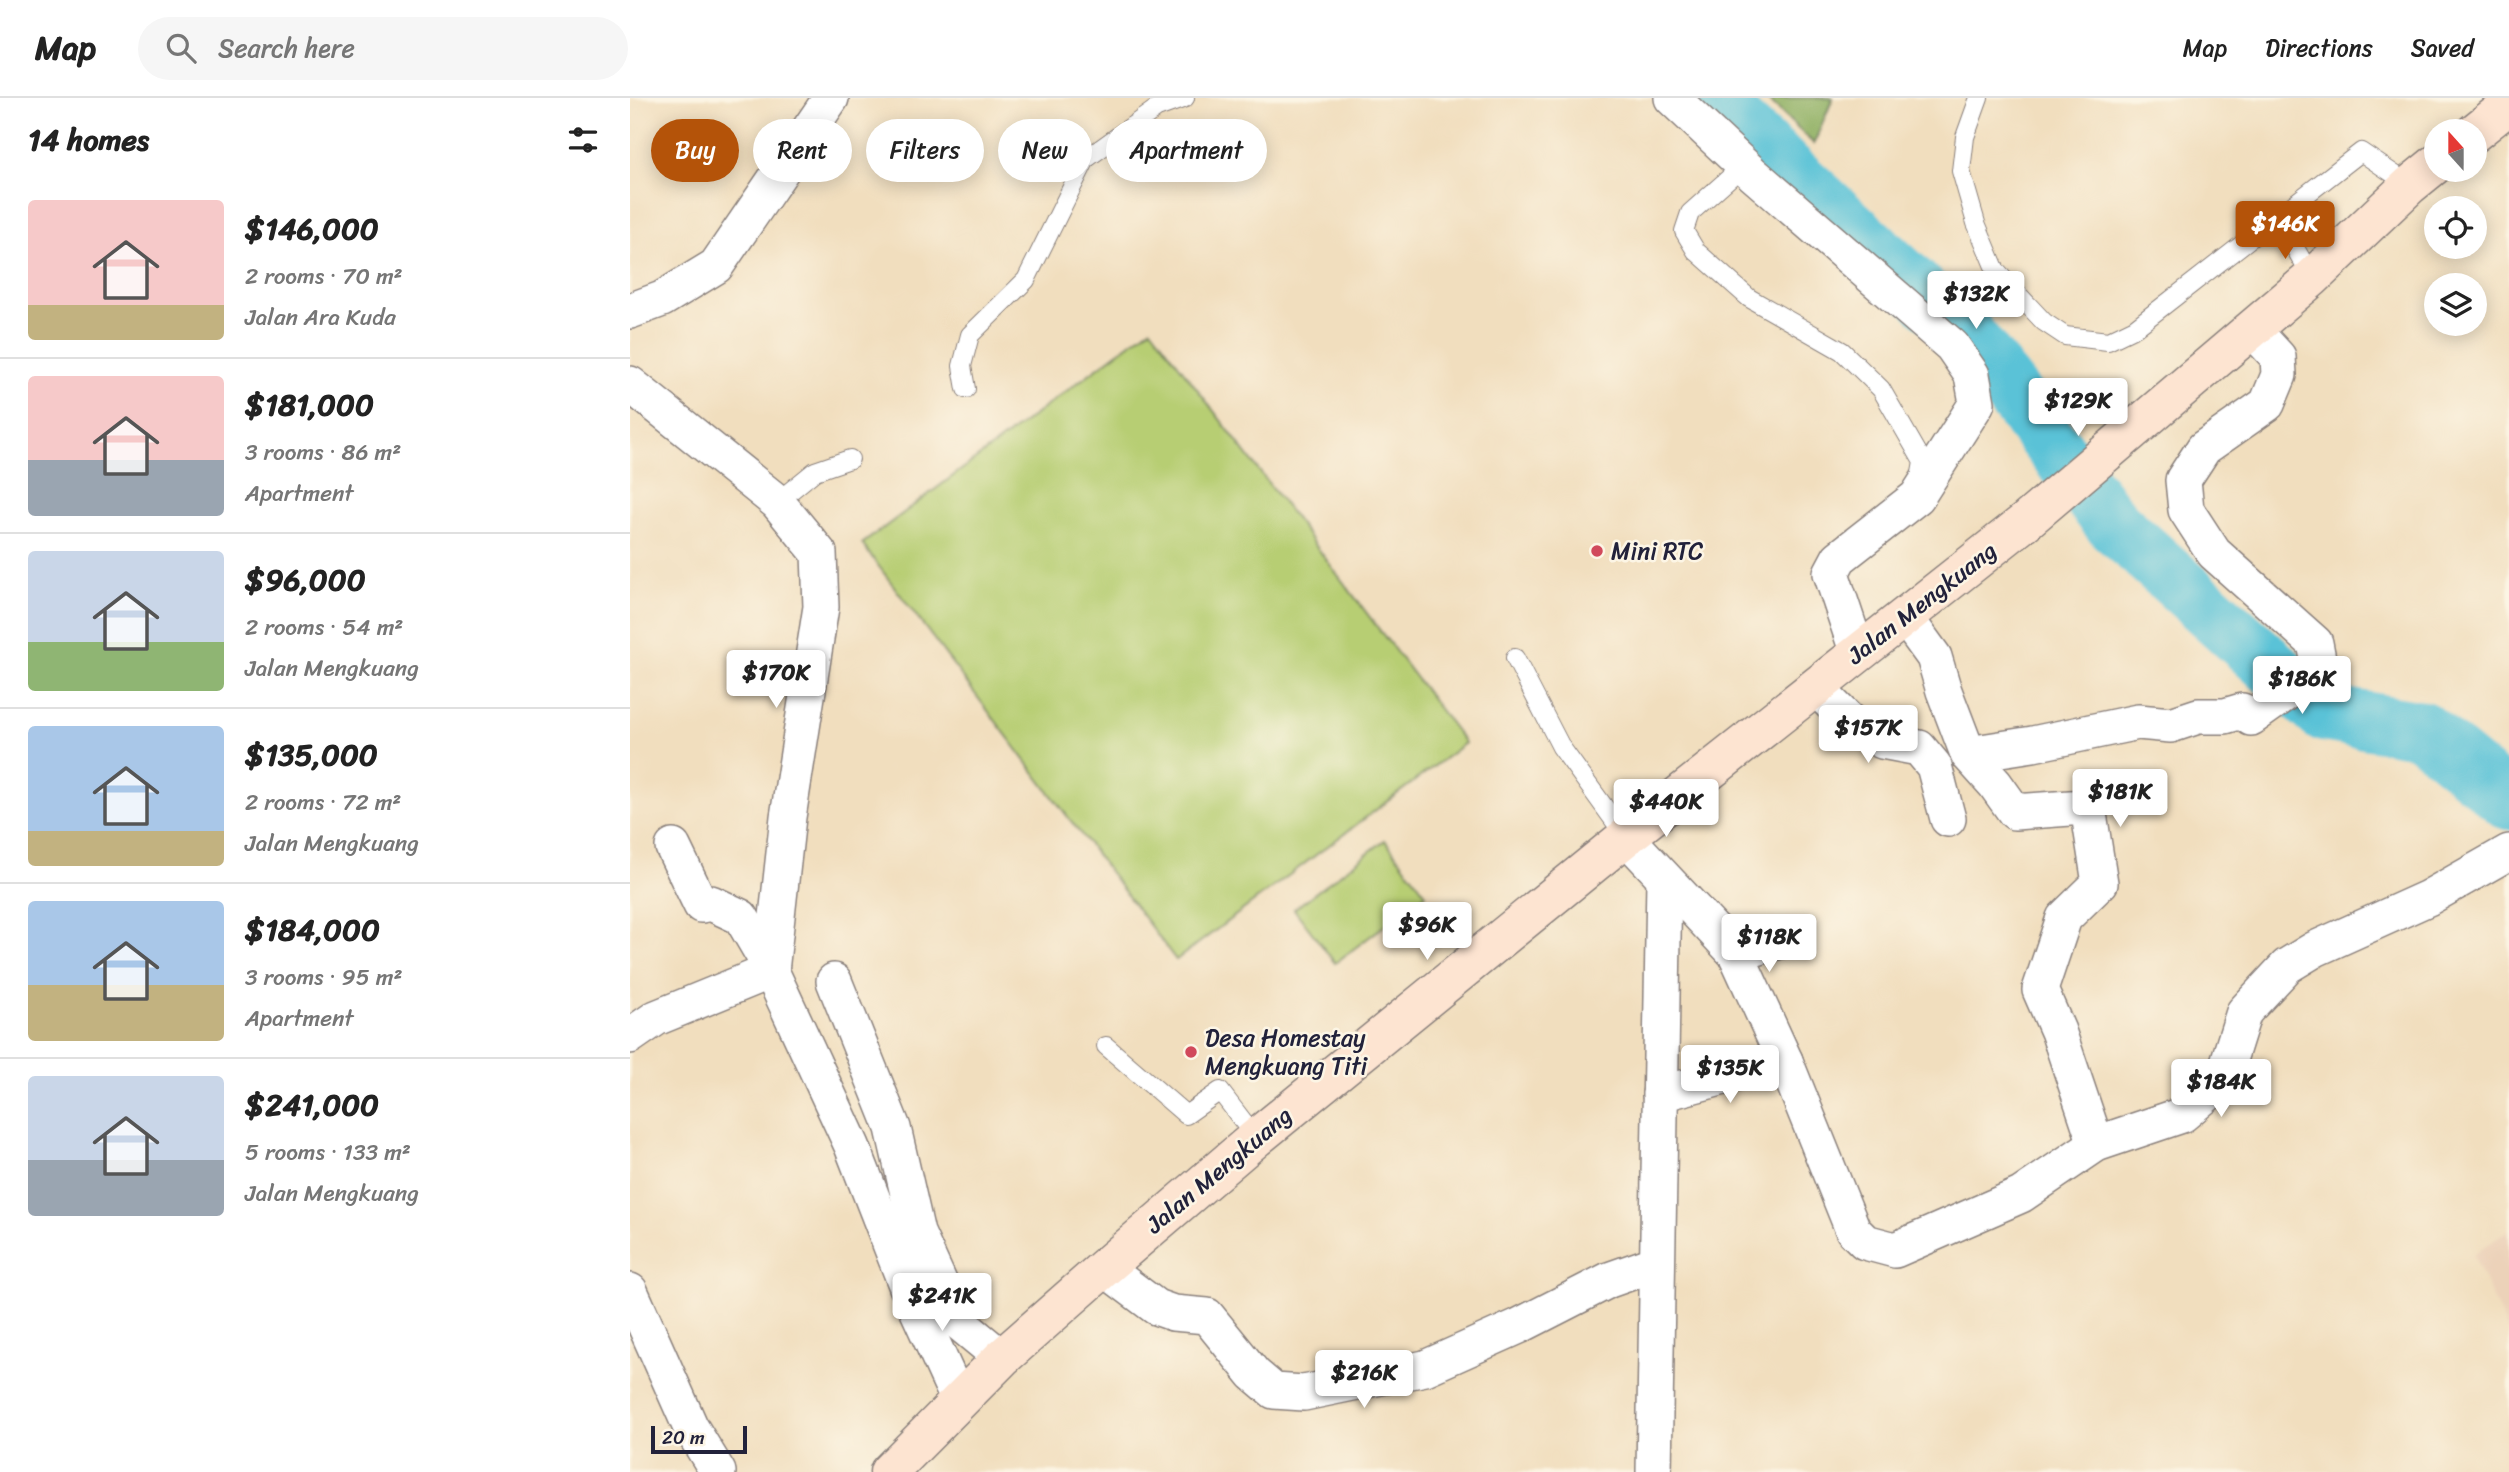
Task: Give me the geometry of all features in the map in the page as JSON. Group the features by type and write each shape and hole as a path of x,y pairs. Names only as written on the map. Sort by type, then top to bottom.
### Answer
{"main road":[{"path":"2487,123 2509,105"},
{"name":"Jalan Mengkuang","path":"889,1472 951,1385 990,1349 1104,1268 1256,1138 1626,837 2026,521 2312,278 2423,174"}],"street":[{"path":"630,311 662,299 716,266 831,98"},
{"path":"1672,98 1744,165 1952,346 1972,375 1977,403 1917,497 1839,558 1831,573 1857,654"},
{"path":"1968,754 2033,744 2138,722 2171,725 2197,716 2225,716 2242,712 2251,718 2320,668 2315,643 2214,553 2186,510 2183,480 2204,448 2267,404 2279,375 2278,356 2252,329"},
{"path":"630,384 777,502 819,553 821,607 788,817 771,971"},
{"path":"1905,617 1934,657 1968,754 2015,812 2084,807 2090,820 2100,883 2064,918 2040,990 2058,1031 2096,1144"},
{"path":"1816,688 1855,727 1882,741 1919,748 1934,766 1948,819"},
{"path":"1626,837 1736,954 1785,1061 1853,1230 1864,1242 1895,1250 2021,1195 2096,1144 2182,1115 2206,1095 2227,1066 2244,1012 2287,966 2315,949 2428,898 2509,852"},
{"path":"673,847 701,905 711,902 741,917 771,971 852,1146 908,1287 951,1385"},
{"path":"1654,1472 1664,879"},
{"path":"1736,954 1786,939"},
{"path":"630,1036 656,1018 771,971"},
{"path":"834,981 892,1128 917,1233 957,1321 990,1349"},
{"path":"1660,1094 1785,1061"},
{"path":"852,1146 892,1128"},
{"path":"1104,1268 1156,1307 1173,1313 1207,1316 1254,1374 1274,1391 1304,1393 1425,1368 1519,1326 1609,1280 1657,1263"},
{"path":"630,1291 691,1428 718,1472"}],"lane":[{"path":"966,389 962,366 970,335 1026,280 1086,159 1157,108 1185,98"},
{"path":"1979,98 1965,137 1961,171 1976,223 1996,271 2044,322 2066,336 2108,341 2135,328 2361,152 2423,174"},
{"path":"1744,165 1723,187 1690,213 1684,230 1696,251 1749,298 1842,351 1881,389 1923,462 1917,497"},
{"path":"2277,216 2312,278"},
{"path":"777,502 815,471 850,458"},
{"path":"1515,658 1561,747 1626,837"},
{"path":"1105,1046 1186,1115 1220,1091 1256,1138"}],"shaded area":[{"path":"2509,1230 2509,1333 2473,1255"}],"green space":[{"path":"1766,98 1833,98 1814,144"},
{"path":"1151,328 1465,743 1176,960 862,544"},
{"path":"1385,840 1426,894 1335,963 1294,909"}],"waterway":[{"path":"1709,98 1965,333 2113,524 2323,713 2422,730 2509,801"}],"place":[{"name":"Mini RTC","path":"1597,551"},
{"name":"Desa Homestay Mengkuang Titi","path":"1191,1052"}]}
